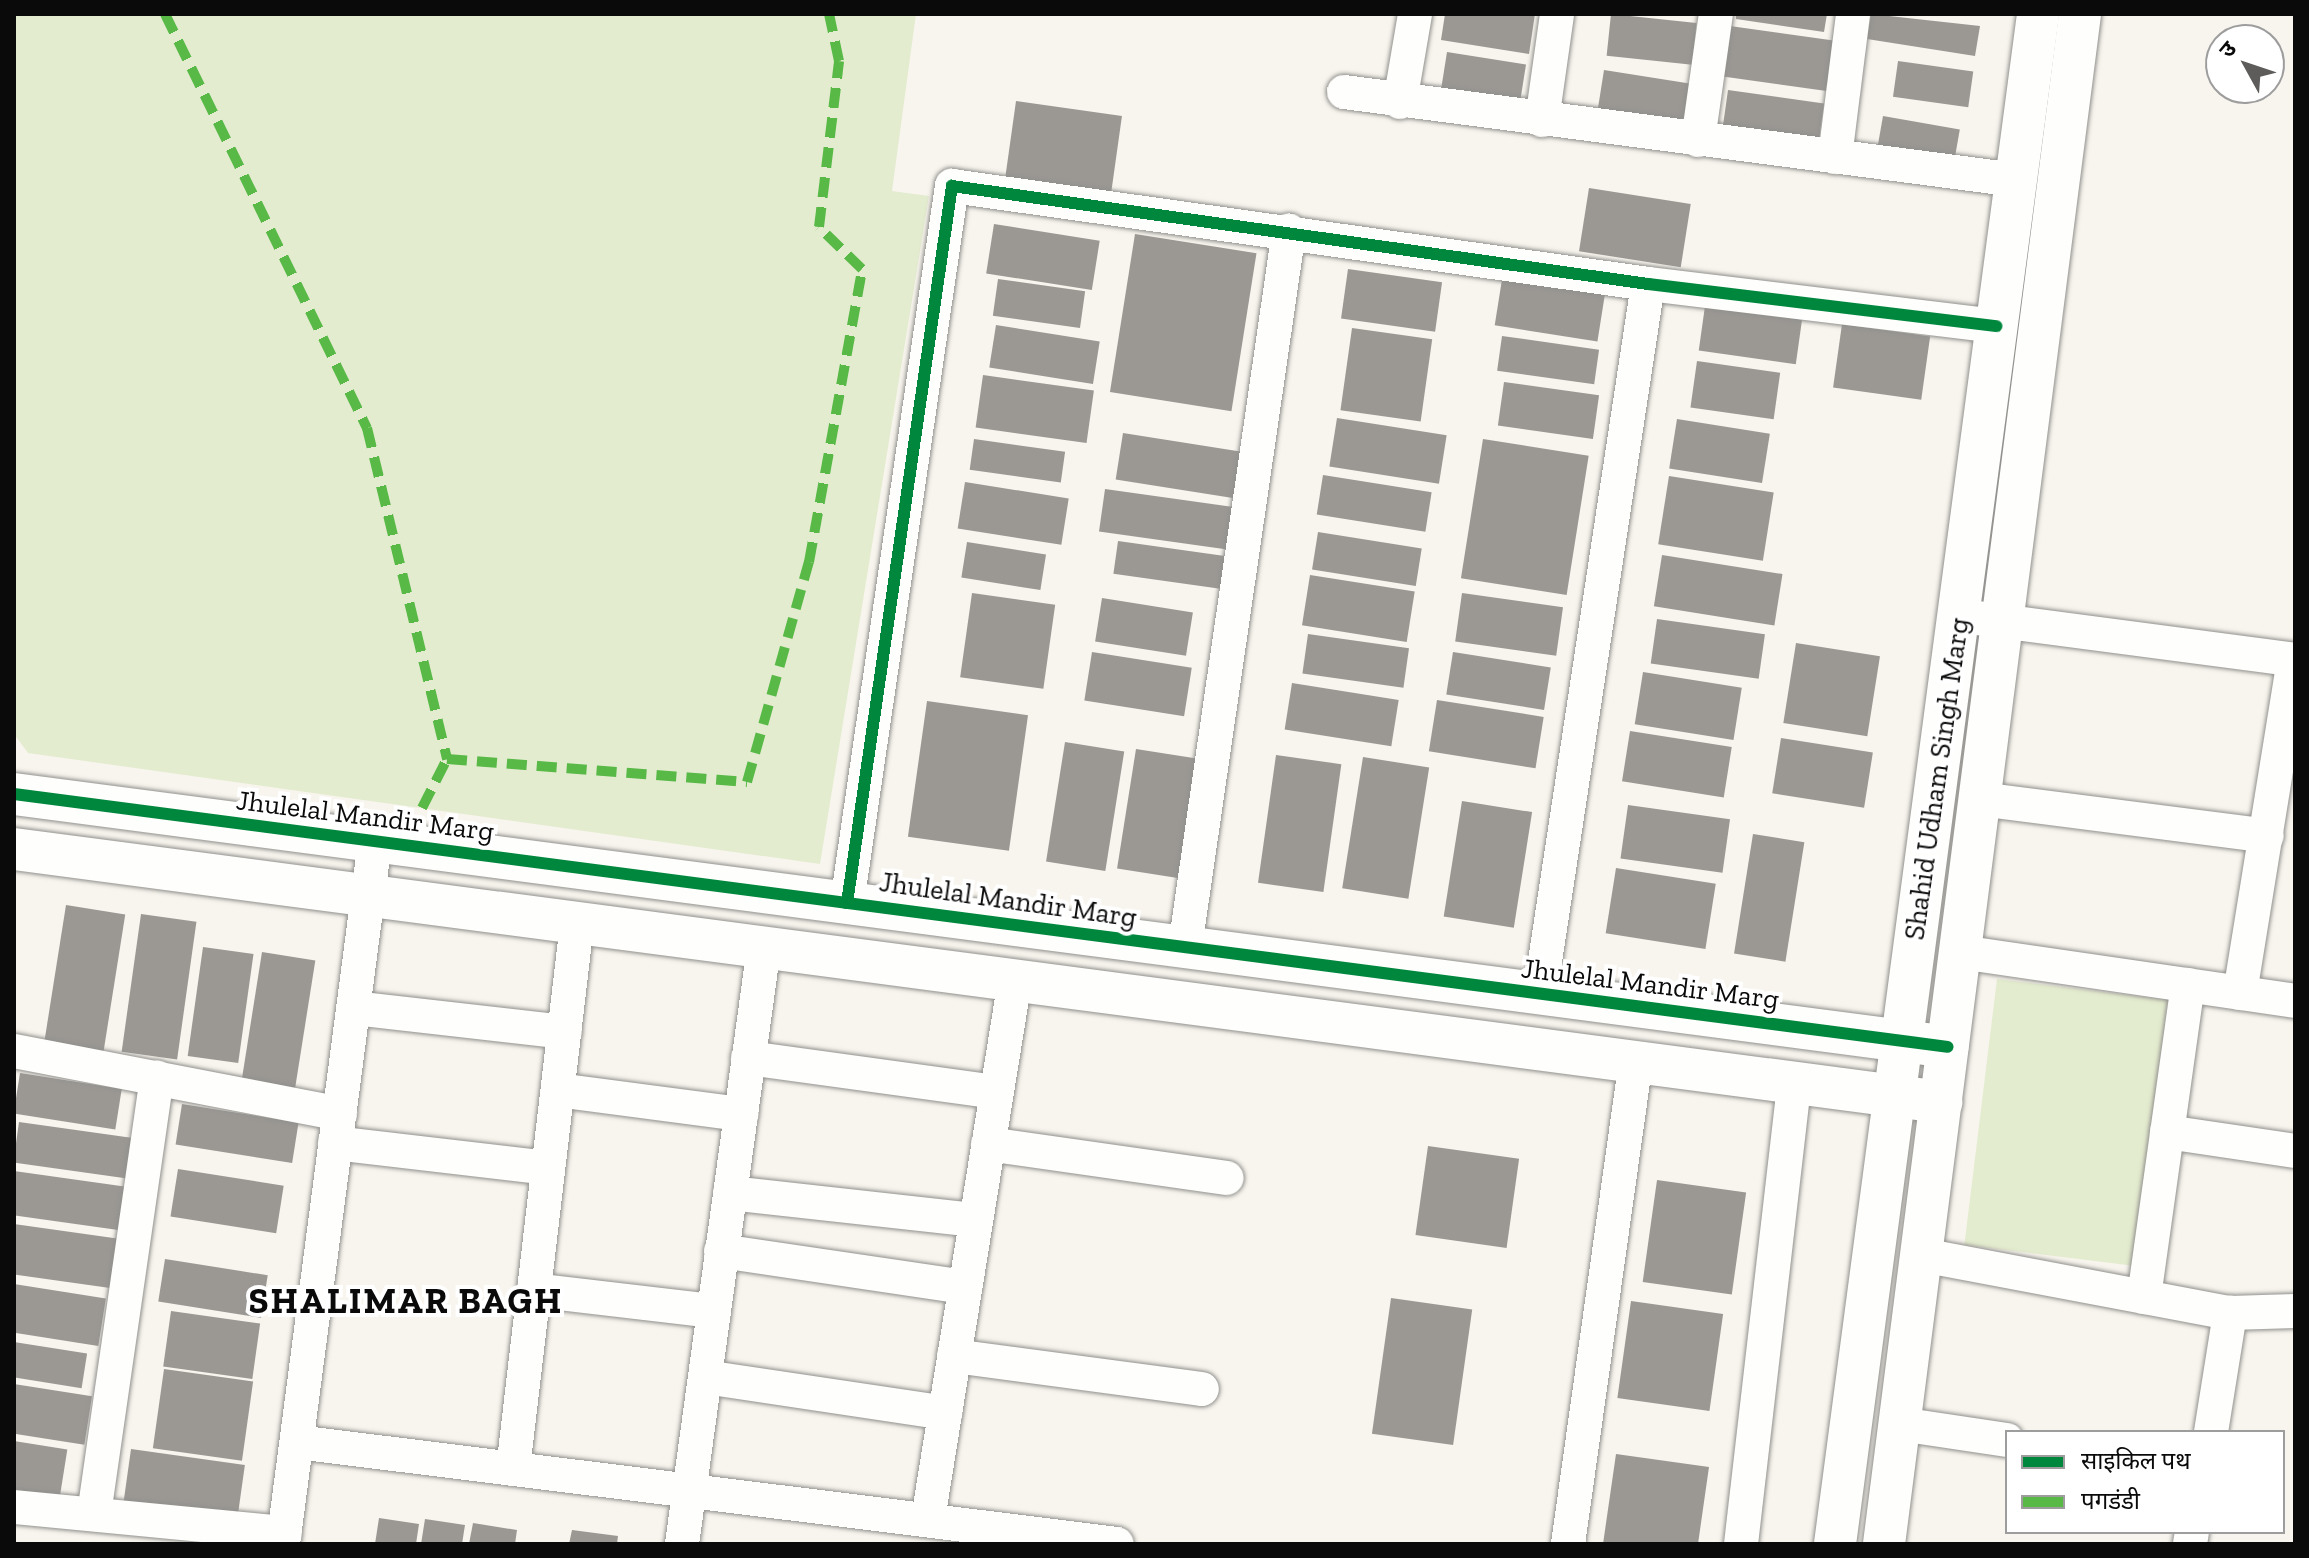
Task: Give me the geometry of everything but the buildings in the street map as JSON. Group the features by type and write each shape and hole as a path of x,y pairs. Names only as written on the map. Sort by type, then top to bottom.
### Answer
{"street":[{"path":"1400,102 1415,14"},
{"path":"1542,120 1557,14"},
{"path":"1698,140 1716,14"},
{"path":"1835,157 1853,14"},
{"name":"Shahid Udham Singh Marg","path":"1835,1544 2038,14"},
{"name":"Shahid Udham Singh Marg","path":"1884,1544 2080,14"},
{"path":"1344,92 1400,102 2016,180"},
{"path":"847,903 952,186 1289,231 1648,284 1996,326"},
{"path":"1185,947 1289,231"},
{"path":"1540,994 1648,284"},
{"path":"1958,615 2295,660 2240,993"},
{"name":"Jhulelal Mandir Marg","path":"14,794 1948,1047"},
{"path":"1980,799 2267,836"},
{"path":"14,1507 284,1538 375,841"},
{"path":"14,849 1941,1102"},
{"path":"513,1469 577,923"},
{"path":"682,1544 764,947"},
{"path":"1960,952 2295,1001"},
{"path":"928,1519 1015,980"},
{"path":"2144,1297 2188,985"},
{"path":"354,1008 565,1032"},
{"path":"14,1051 157,1078 338,1128 548,1168"},
{"path":"748,1058 996,1092"},
{"path":"1568,1544 1636,1061"},
{"path":"94,1514 157,1078"},
{"path":"1741,1544 1794,1084"},
{"path":"558,1090 741,1114"},
{"path":"2167,1132 2295,1151"},
{"path":"988,1144 1227,1178"},
{"path":"730,1193 976,1220"},
{"path":"721,1251 965,1287"},
{"path":"1922,1255 2230,1313 2295,1311"},
{"path":"534,1290 714,1311"},
{"path":"2211,1430 2230,1313"},
{"path":"954,1356 1202,1389"},
{"path":"705,1377 945,1413"},
{"path":"1900,1424 2005,1440"},
{"path":"297,1442 928,1519 1061,1541 1117,1544"}],"green space":[{"path":"14,14 916,14 892,191 929,196 820,864 28,753 14,734"},
{"path":"1997,979 2168,1000 2135,1266 1964,1245"}],"marked path":[{"path":"165,14 367,428 447,759"},
{"path":"422,808 447,759 747,782 809,562 862,269 819,227 839,61 829,14"}],"cycle path":[{"path":"847,903 952,186 1648,284 1996,326"},
{"path":"14,794 1948,1047"}],"district":[{"name":"SHALIMAR BAGH","path":"406,1301"}]}
